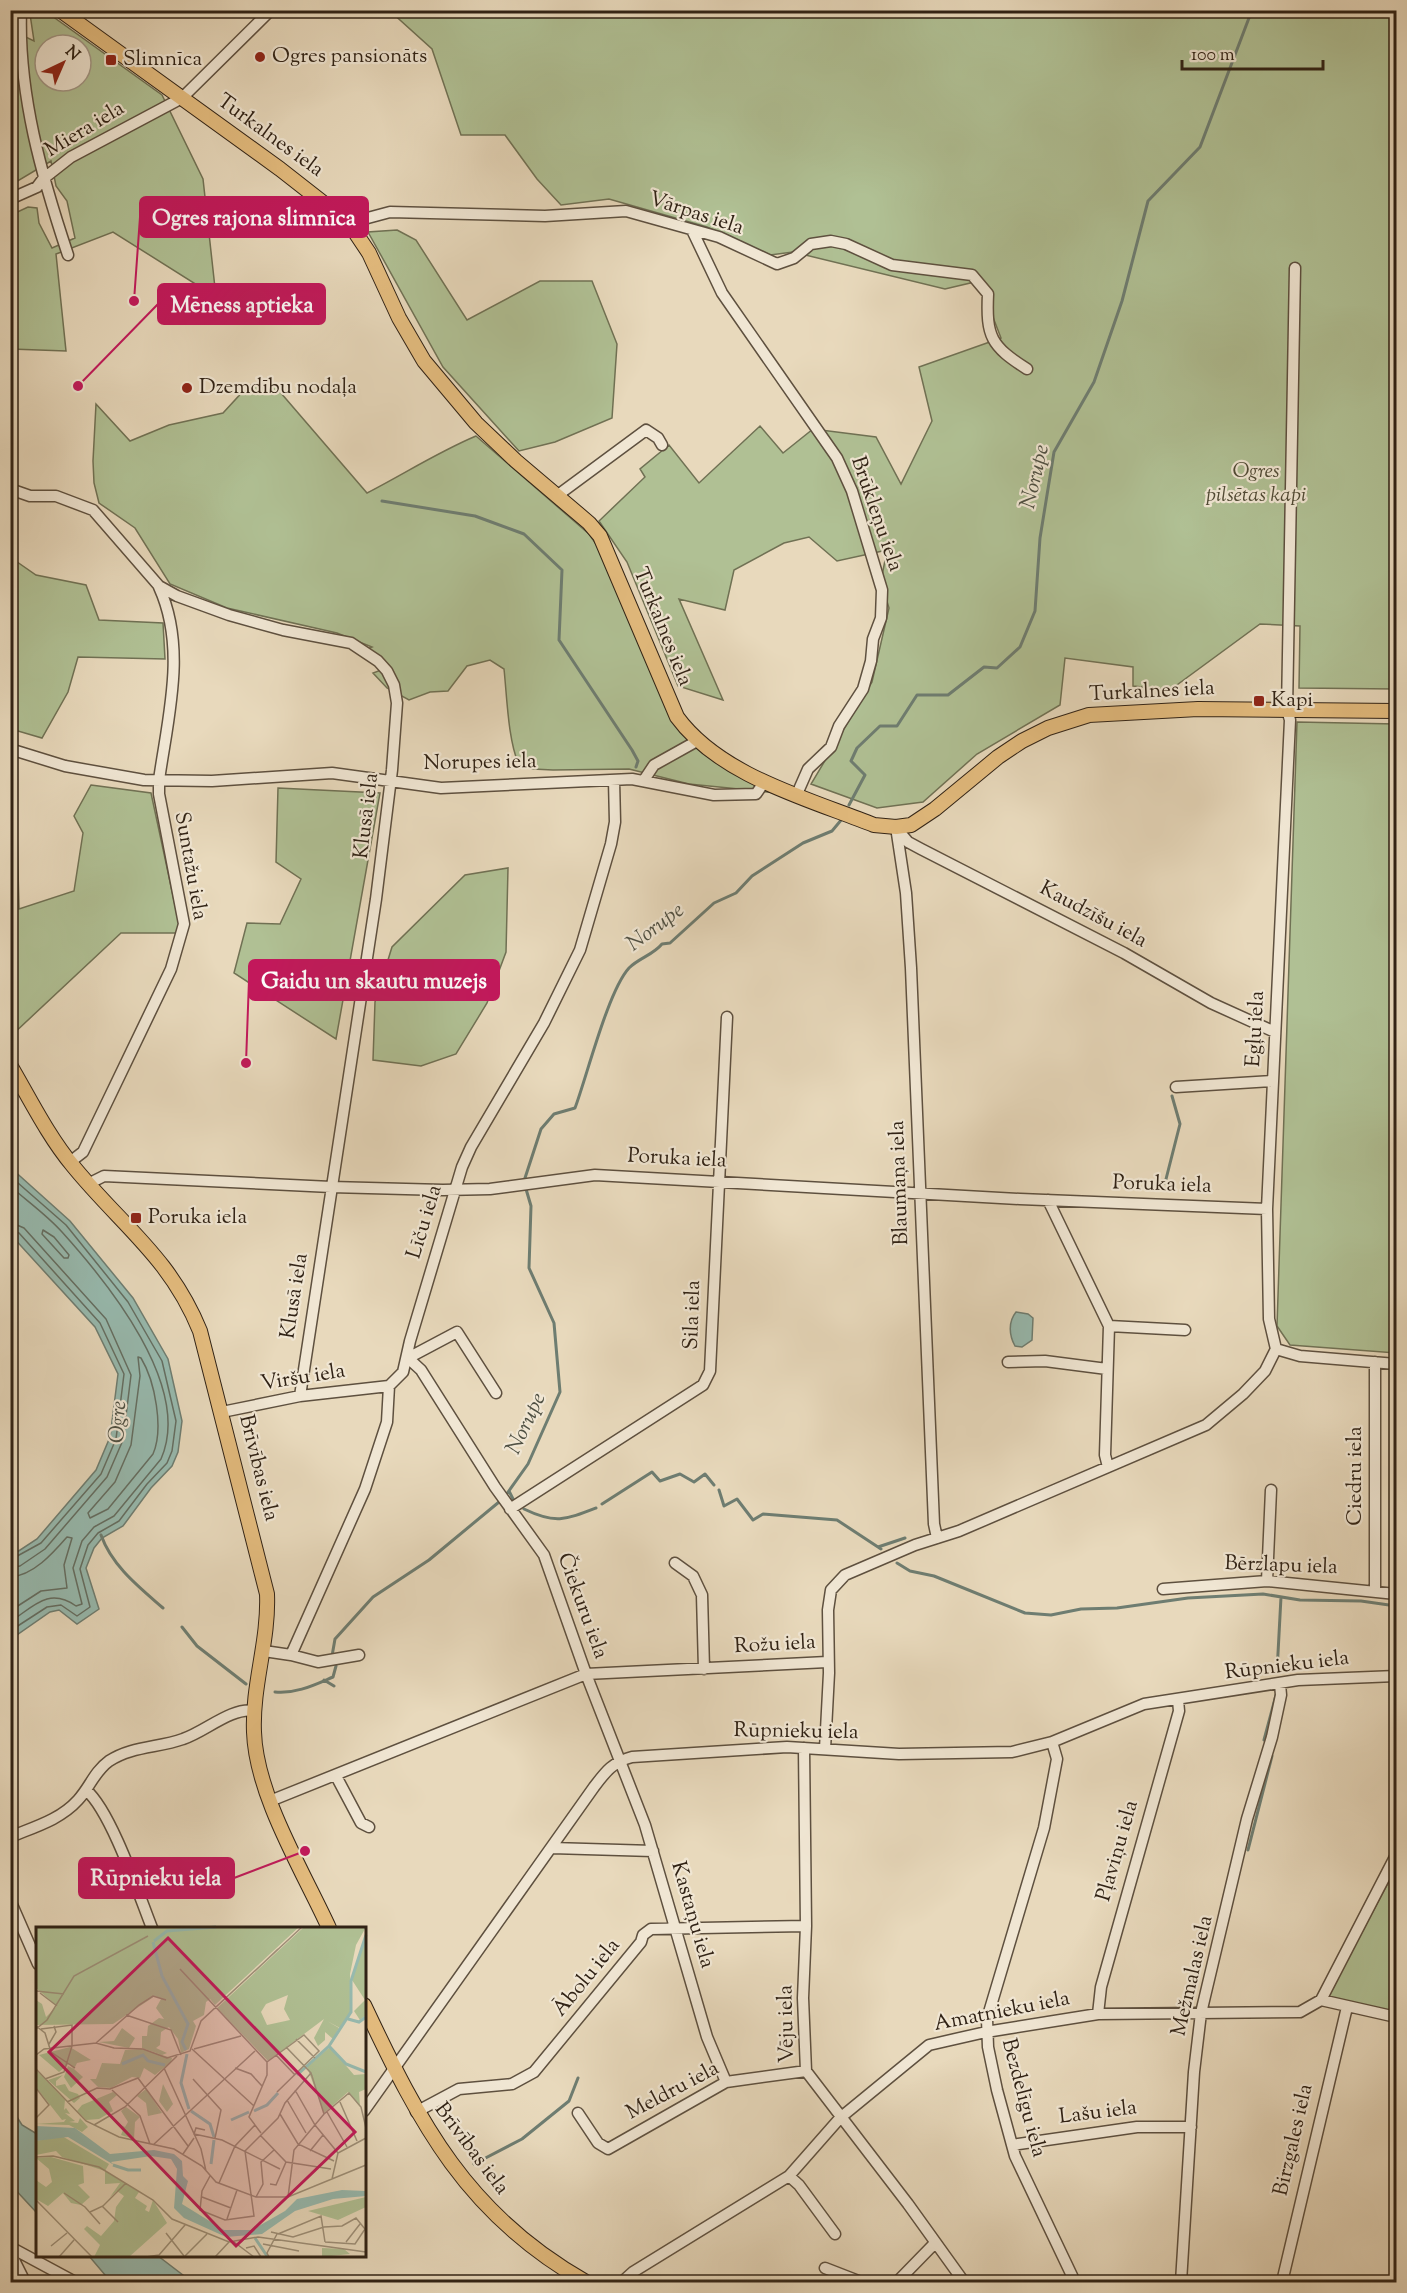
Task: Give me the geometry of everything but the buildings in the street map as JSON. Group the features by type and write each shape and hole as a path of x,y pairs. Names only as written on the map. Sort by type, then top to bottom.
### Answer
{"main road":[{"name":"Turkalnes iela","path":"60,10 289,175 349,223 369,253 399,318 424,361 476,423 516,461 589,523 600,536 613,562 670,705 697,741 732,765 765,781 874,825 896,827 911,825 922,819 1022,741 1074,718 1118,711 1396,711"},
{"name":"Brīvības iela","path":"10,1065 59,1148 88,1184 152,1249 184,1296 203,1340 263,1572 268,1616 254,1711 255,1745 270,1801 328,1927"},
{"name":"Brīvības iela","path":"366,2009 416,2112 461,2178 491,2211 539,2253 586,2283"}],"street":[{"path":"21,10 28,102 43,178 68,255"},
{"name":"Miera iela","path":"10,199 37,187 43,178 71,158 182,98 271,10"},
{"name":"Vārpas iela","path":"349,223 390,213 545,216 626,211 719,237 777,264 794,258 811,243 846,244 892,266 972,275 988,294 987,319 990,337 1003,354 1027,369"},
{"name":"Brūkleņu iela","path":"692,230 722,292 837,458 852,491 882,590 881,618 873,639 871,661 863,689 839,726 831,747 808,769 797,794"},
{"name":"Egļu iela","path":"1276,1349 1269,1319 1267,1209 1290,720 1287,710 1294,268"},
{"path":"558,495 646,430 658,438 662,444"},
{"name":"Klusā iela","path":"10,489 30,496 56,496 93,510 159,586 177,596 229,615 283,630 351,643 365,650 387,671 396,692 391,780 376,899 300,1396"},
{"name":"Suntažu iela","path":"70,1162 83,1152 171,969 184,924 160,806 159,780 174,674 175,651 170,617 159,586"},
{"path":"644,780 654,765 697,741"},
{"name":"Norupes iela","path":"10,749 65,766 144,780 212,781 333,773 441,788 644,780 694,792 748,796 756,794 765,781"},
{"name":"Līču iela","path":"389,1386 403,1372 408,1358 410,1341 455,1189 471,1147 544,1023 580,950 611,844 615,822 615,780"},
{"name":"Kaudzīšu iela","path":"896,827 908,842 1124,953 1211,1003 1275,1032"},
{"name":"Blaumaņa iela","path":"896,827 906,893 911,968 934,1524 937,1538"},
{"name":"Sila iela","path":"510,1509 703,1384 710,1371 717,1180 727,1017"},
{"path":"1176,1087 1273,1081"},
{"name":"Poruka iela","path":"88,1184 104,1176 331,1187 490,1189 595,1175 1048,1200 1267,1209"},
{"path":"1048,1200 1109,1326 1105,1455 1108,1467"},
{"path":"1109,1326 1185,1330"},
{"path":"408,1358 457,1332 496,1393"},
{"path":"1276,1349 1300,1356 1396,1364"},
{"name":"Rožu iela","path":"270,1801 586,1674 827,1662 828,1610 831,1590 853,1570 937,1538 1206,1425 1243,1394 1265,1371 1276,1349"},
{"name":"Čiekuru iela","path":"408,1358 421,1370 510,1509 544,1555 586,1674 620,1760"},
{"path":"1008,1362 1045,1360 1107,1369"},
{"name":"Ciedru iela","path":"1375,1362 1375,1590"},
{"path":"291,1655 365,1489 387,1422 389,1386"},
{"name":"Viršu iela","path":"222,1412 300,1396 389,1386"},
{"path":"1267,1581 1271,1490"},
{"path":"675,1563 693,1576 702,1595 704,1669"},
{"name":"Bērzlapu iela","path":"1164,1590 1267,1581 1375,1590 1396,1594"},
{"path":"264,1651 318,1662 359,1655"},
{"path":"825,1749 827,1662"},
{"name":"Rūpnieku iela","path":"620,1760 741,1749 804,1748 990,1754 1025,1750 1052,1742 1130,1708 1327,1678 1396,1676"},
{"name":"Mežmalas iela","path":"1181,2283 1194,2072 1202,2013 1247,1819 1272,1737 1281,1695 1280,1684"},
{"name":"Pļaviņu iela","path":"1098,2014 1101,1987 1179,1711 1178,1700"},
{"path":"10,1837 54,1819 79,1799 96,1772 121,1754 182,1740 242,1711 254,1711"},
{"name":"Bezdelīgu iela","path":"1052,1742 1057,1759 1044,1828 987,2019 986,2032 1011,2145 1075,2283"},
{"name":"Vēju iela","path":"804,1748 806,1926 803,1998 806,2071 840,2118 884,2172 964,2283"},
{"path":"366,2108 610,1766 620,1760"},
{"name":"Kastaņu iela","path":"620,1760 653,1851 707,2037 726,2082"},
{"path":"336,1776 362,1823 369,1827"},
{"path":"86,1790 96,1802 121,1849 151,1927"},
{"path":"552,1848 653,1851"},
{"path":"1396,1855 1321,2000 1396,2017"},
{"path":"10,1900 36,1959"},
{"name":"Ābolu iela","path":"416,2112 459,2089 471,2086 503,2086 534,2072 633,1952 646,1931 651,1929 806,1926"},
{"name":"Amatnieku iela","path":"622,2283 633,2272 789,2176 840,2118 929,2045 986,2032 1098,2014 1300,2012 1321,2000"},
{"name":"Birzgales iela","path":"1281,2283 1347,2007"},
{"name":"Meldru iela","path":"578,2113 598,2143 608,2149 726,2082 806,2071"},
{"name":"Lašu iela","path":"1011,2145 1137,2127 1191,2127"},
{"path":"789,2176 799,2185 836,2234"},
{"path":"897,2283 935,2243"},
{"path":"11,2248 13,2258 25,2283"},
{"path":"11,2248 75,2283"},
{"path":"825,2268 861,2283"}],"green space":[{"path":"34,11 45,11 76,33 33,33 30,14"},
{"name":"Ogres pilsētas kapi","path":"390,11 1396,11 1396,689 1299,688 1300,626 1260,624 1170,690 1133,686 1133,667 1065,658 1060,705 977,754 923,802 877,808 811,784 872,682 889,608 881,581 887,550 837,561 809,537 784,543 734,570 725,610 679,599 723,700 678,686 627,562 599,521 645,477 640,469 669,445 699,483 760,426 783,453 813,429 876,437 901,484 932,421 919,367 1001,338 979,281 945,289 793,252 770,255 707,227 609,199 561,205 537,179 505,135 461,135 432,49"},
{"path":"11,30 33,41 33,93 93,93 93,45 162,95 203,179 216,297 113,232 56,254 66,351 11,349 11,215 28,207 37,208 39,223 52,248 75,238 67,201 56,186 51,161 11,185"},
{"path":"397,230 416,240 467,320 540,281 592,281 617,344 612,418 555,442 519,451 443,367 368,232"},
{"path":"268,378 367,493 476,436 589,534 614,570 679,725 788,794 689,784 629,769 553,770 533,769 519,765 510,731 504,669 490,660 467,666 448,691 430,692 409,700 387,688 373,673 384,669 365,650 372,647 337,633 227,608 170,584 135,528 99,503 94,483 93,461 96,404 130,441 169,425 223,413 247,387"},
{"path":"10,557 36,575 86,585 99,620 163,623 165,659 78,657 68,692 42,738 11,729"},
{"path":"1297,722 1396,724 1396,1353 1290,1345 1277,1326"},
{"path":"91,785 151,793 181,933 121,933 12,1035 10,831 17,829 19,909 74,891 83,833 74,816"},
{"path":"278,788 380,793 336,1039 234,973 247,923 280,924 301,879 276,862"},
{"path":"508,868 506,952 487,1003 456,1054 421,1066 373,1060 375,1002 392,947 465,875"},
{"path":"1396,1868 1396,2012 1327,1998"}],"water":[{"name":"Ogre","path":"11,1168 70,1221 133,1298 168,1359 182,1421 178,1452 172,1466 151,1488 123,1526 102,1538 94,1548 86,1568 99,1609 77,1624 59,1610 50,1612 11,1639 11,1556 37,1539 96,1470 110,1437 118,1374 95,1327 11,1235"},
{"path":"1016,1312 1028,1314 1033,1318 1032,1340 1022,1347 1015,1346 1011,1333 1011,1324"},
{"path":"10,2106 22,2125 36,2133 36,2212 11,2185"},
{"path":"90,2257 159,2257 192,2282 111,2282"}],"waterway":[{"name":"Norupe","path":"849,805 865,775 851,761 857,748 880,726 897,726 917,695 948,695 984,667 997,668 1020,647 1035,611 1040,538 1054,452 1094,382 1122,301 1148,201 1200,147 1252,10"},
{"path":"382,501 475,516 524,534 562,570 559,640 632,750 638,761 636,767"},
{"name":"Norupe","path":"525,1178 541,1129 554,1114 575,1108 613,995 629,968 662,944 670,943 714,903 736,893 752,876 803,843 832,831 842,819"},
{"path":"1165,1183 1180,1124 1172,1096"},
{"name":"Norupe","path":"506,1495 528,1464 560,1392 554,1323 529,1268 531,1206 526,1189"},
{"path":"602,1504 652,1472 660,1481 680,1474 694,1482 705,1474 714,1485"},
{"path":"719,1490 724,1506 737,1499 753,1520 763,1514 837,1520 881,1549"},
{"path":"509,1491 513,1499"},
{"name":"Norupe","path":"332,1656 335,1639 373,1597 429,1560 499,1502"},
{"path":"524,1509 544,1517 560,1519 596,1508"},
{"name":"Norupe","path":"101,1535 119,1566 163,1608"},
{"path":"878,1547 905,1538"},
{"path":"897,1563 910,1571 934,1576 1025,1613 1051,1615 1081,1609 1117,1608 1188,1598 1263,1594 1300,1600 1361,1601 1396,1606"},
{"path":"1277,1672 1281,1597"},
{"name":"Norupe","path":"182,1627 197,1646 246,1684"},
{"name":"Norupe","path":"275,1692 312,1686 333,1677 336,1666"},
{"path":"324,1680 334,1686"},
{"path":"1264,1740 1276,1695"},
{"path":"1248,1850 1272,1756"},
{"path":"474,2164 522,2139 569,2101 578,2078"},
{"path":"46,2278 54,2282"}],"place":[{"name":"Ogres pansionāts","path":"260,57"},
{"name":"Slimnīca","path":"111,60"},
{"name":"Ogres rajona slimnīca","path":"134,301"},
{"name":"Mēness aptieka","path":"78,386"},
{"name":"Dzemdību nodaļa","path":"187,388"},
{"name":"Kapi","path":"1259,701"},
{"name":"Gaidu un skautu muzejs","path":"246,1063"},
{"name":"Poruka iela","path":"136,1218"},
{"name":"Rūpnieku iela","path":"305,1851"}]}
